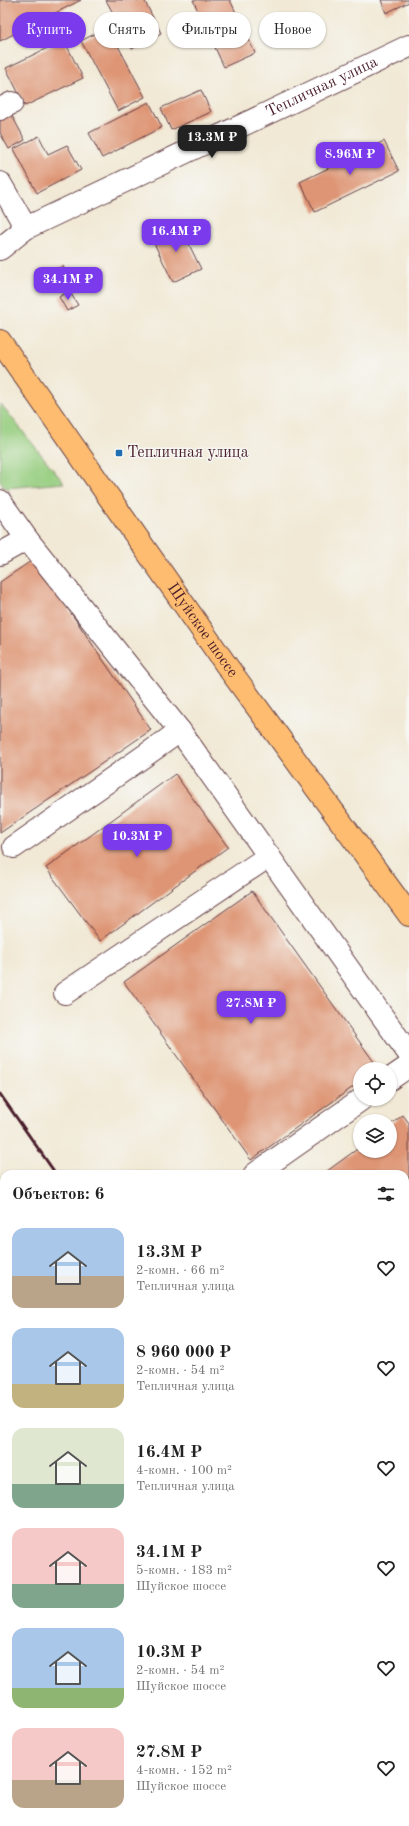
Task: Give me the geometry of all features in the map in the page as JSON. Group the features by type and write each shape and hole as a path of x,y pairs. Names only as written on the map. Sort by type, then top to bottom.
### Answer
{"main road":[{"name":"Шуйское шоссе","path":"0,341 229,670 409,915"}],"street":[{"name":"Тепличная улица","path":"0,249 26,228 409,46"},
{"path":"0,183 26,228"},
{"path":"0,501 27,539 180,731 409,1054"},
{"path":"0,554 27,539"},
{"path":"14,846 180,731"},
{"path":"65,993 269,856"},
{"path":"397,1075 409,1066"},
{"path":"261,1170 353,1105"}],"green space":[{"path":"0,403 64,483 5,488 0,481"}],"building":[{"path":"0,0 81,0 57,12 12,12 12,35 0,41"},
{"path":"106,0 144,0 150,12 112,12"},
{"path":"193,0 230,0 236,12 199,12"},
{"path":"381,0 409,0 409,2 386,13"},
{"path":"94,34 94,48 119,48 145,97 118,111 85,48 86,48 86,38"},
{"path":"251,45 255,53 224,67 215,48 251,48"},
{"path":"47,48 68,48 83,78 25,106 6,68"},
{"path":"201,90 211,112 171,130 161,108"},
{"path":"149,102 162,127 102,158 89,133"},
{"path":"10,112 25,140 9,149 0,133 0,118"},
{"path":"39,136 48,154 67,145 81,170 37,193 14,149"},
{"path":"384,141 399,171 315,212 300,182"},
{"path":"179,224 201,269 173,282 151,237"},
{"path":"63,266 72,284 61,289 53,272"},
{"path":"69,291 78,305 67,311 59,297"},
{"path":"34,559 151,730 0,833 0,582"},
{"path":"175,774 228,847 100,941 46,868"},
{"path":"252,891 374,1062 353,1062 353,1087 251,1160 124,982"},
{"path":"403,1115 409,1123 409,1170 328,1170 353,1152 353,1158 397,1158 397,1120"}],"railway":[{"path":"0,1094 53,1170"}],"place":[{"name":"Тепличная улица","path":"119,453"}]}
